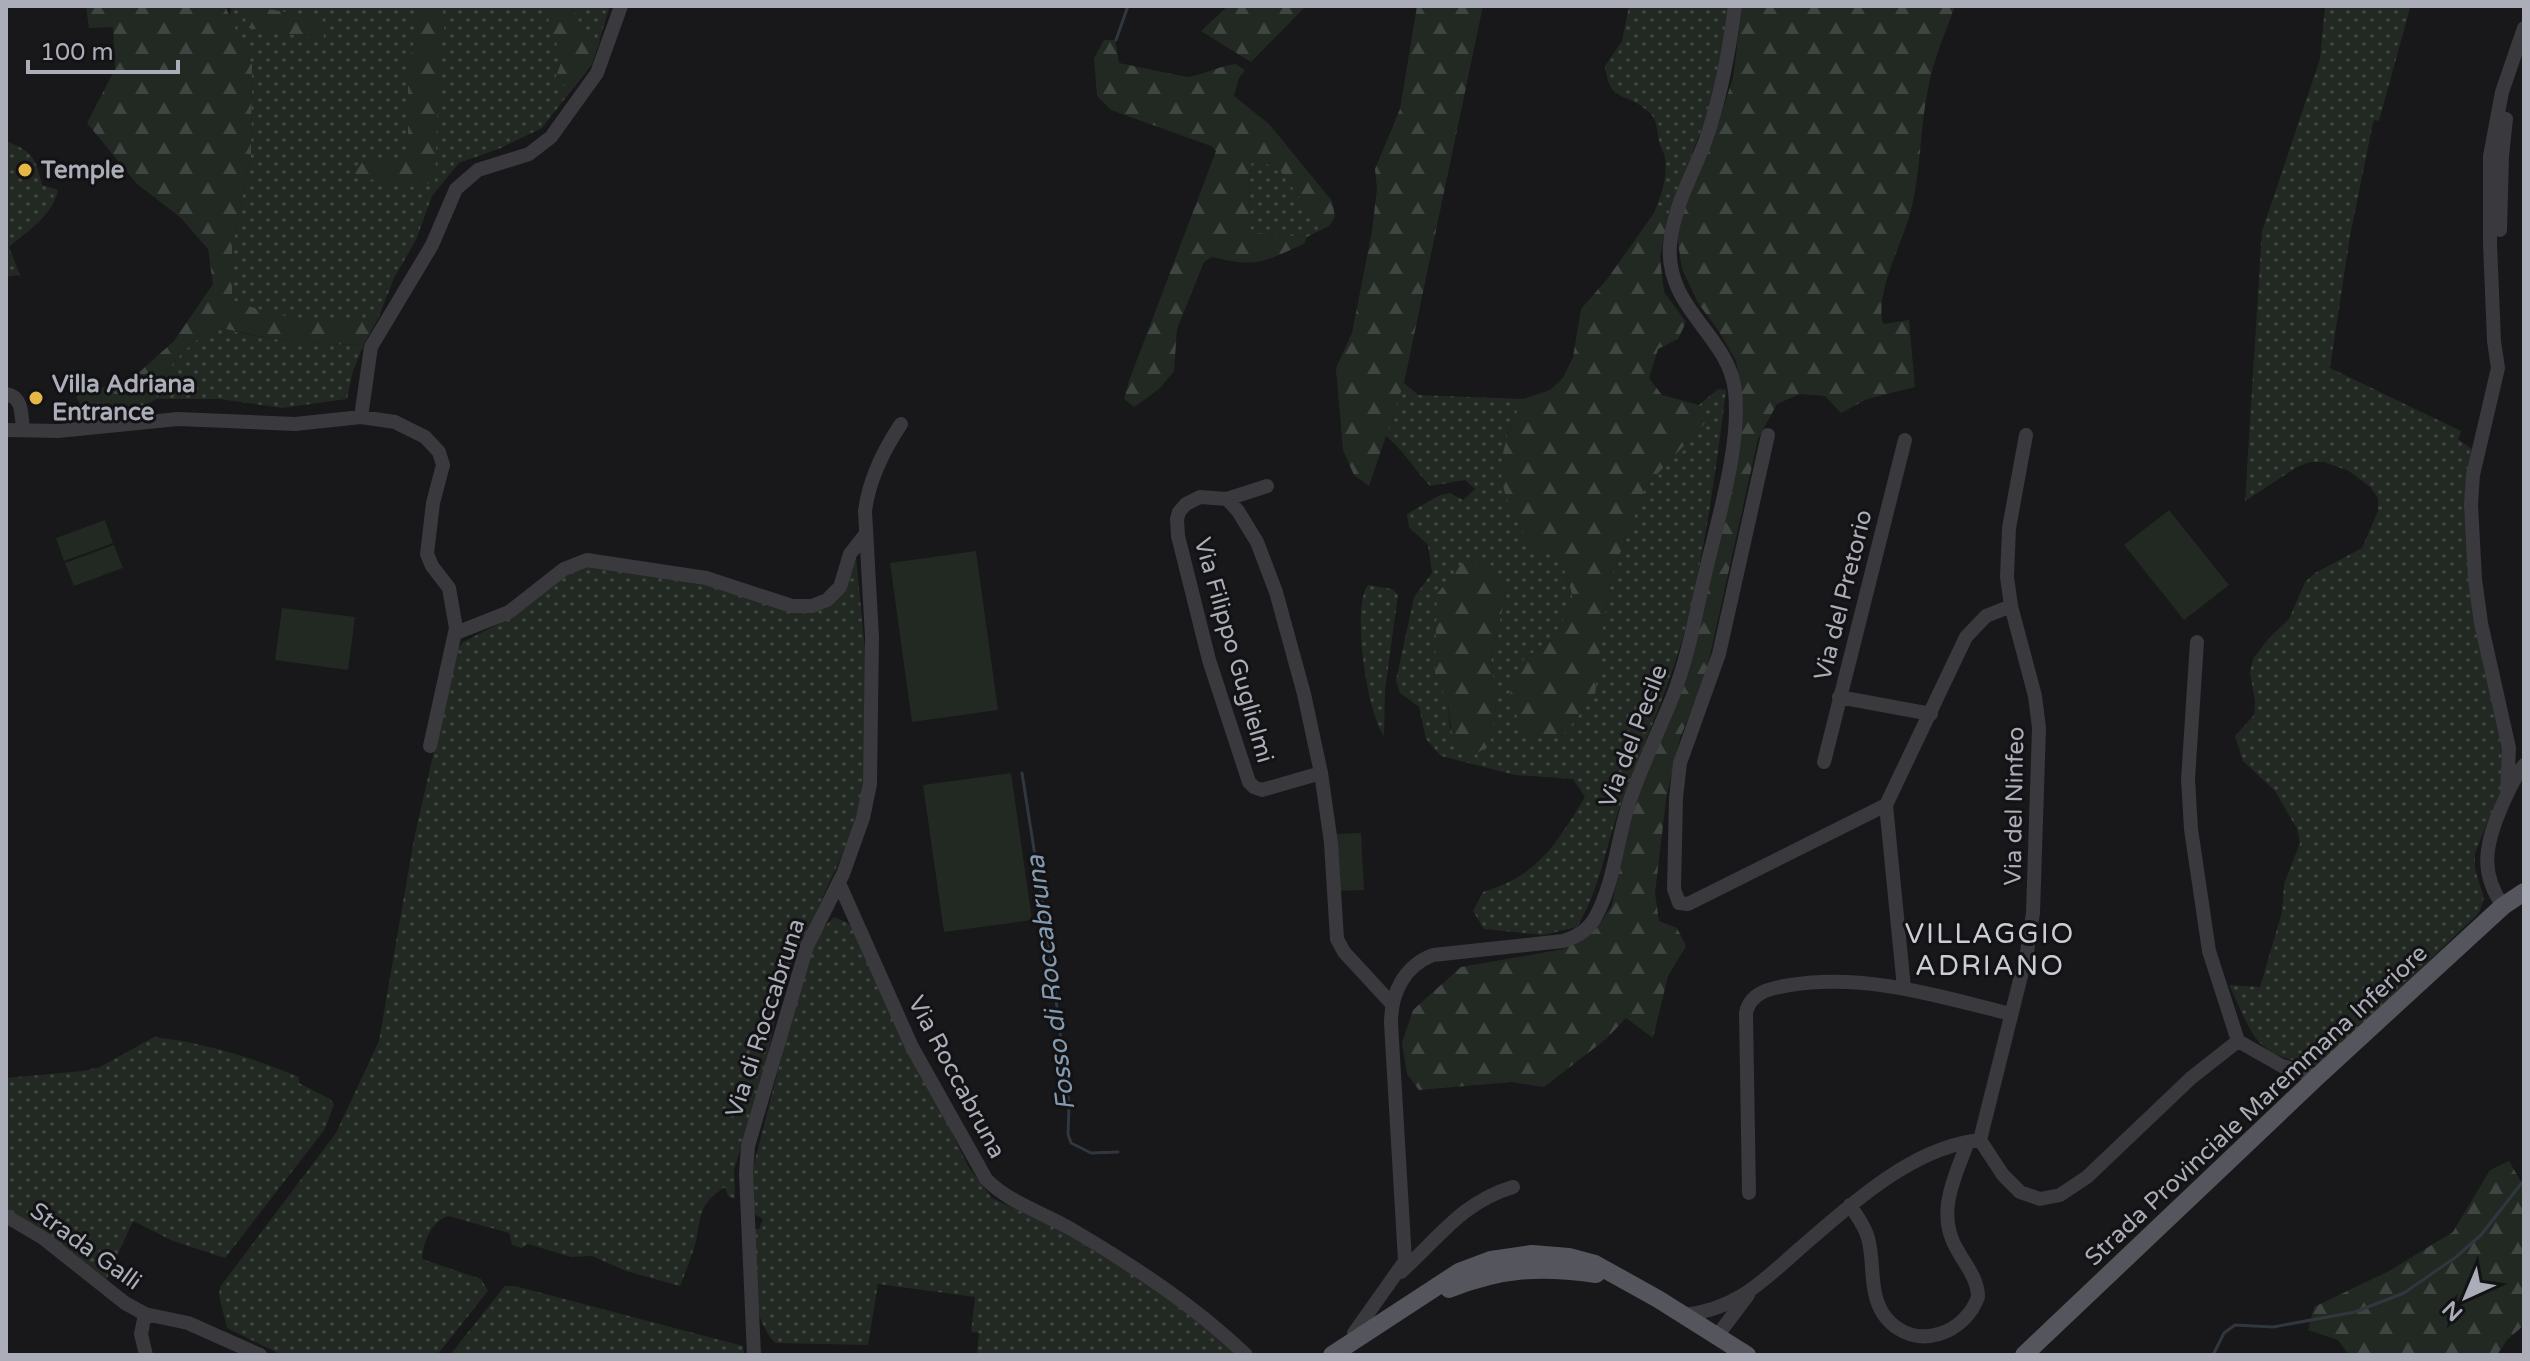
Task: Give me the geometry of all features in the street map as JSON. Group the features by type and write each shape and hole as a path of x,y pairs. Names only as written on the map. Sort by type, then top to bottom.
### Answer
{"main road":[{"name":"Strada Provinciale Maremmana Inferiore","path":"2024,1355 2318,1076 2503,906 2524,892"},
{"path":"1342,1349 1449,1278 1470,1267 1516,1255 1569,1257 1595,1264 1650,1294 1747,1355"}],"street":[{"path":"361,417 371,347 432,245 456,189 478,170 529,154 551,137 597,73 621,6"},
{"name":"Via del Pecile","path":"1392,1004 1403,977 1427,957 1568,940 1592,922 1605,895 1630,800 1681,672 1728,470 1735,414 1734,384 1723,358 1675,285 1670,250 1675,216 1721,93 1735,6"},
{"path":"2507,794 2509,748 2481,623 2473,556 2471,494 2498,368 2490,243 2490,156 2502,92 2524,28"},
{"path":"2500,230 2504,128 2524,53"},
{"path":"6,394 14,396 19,402 23,429"},
{"path":"6,430 58,431 178,419 295,424 361,417 395,422 414,430 432,443 440,455 442,469 433,503 427,554 449,588 456,633 430,746"},
{"name":"Via di Roccabruna","path":"754,1355 746,1155 807,946 839,883 865,812 871,771 872,637 865,511 870,485 881,458 901,424"},
{"path":"1768,435 1718,659 1680,763 1674,889 1679,903 1691,903 1886,805"},
{"name":"Via del Ninfeo","path":"1850,1205 1867,1236 1875,1293 1888,1320 1911,1335 1932,1336 1950,1330 1966,1317 1978,1297 1974,1279 1950,1236 1946,1218 1950,1192 1974,1141 2011,1014 2032,921 2039,748 2035,696 2011,606 2007,577 2008,540 2026,435"},
{"name":"Via del Pretorio","path":"1824,762 1905,440"},
{"path":"1227,499 1267,486"},
{"name":"Via Filippo Guglielmi","path":"1321,773 1259,790 1249,782 1202,638 1177,527 1179,512 1192,500 1210,496 1227,499 1252,532 1273,583 1299,673 1321,773 1331,843 1337,939 1346,955 1392,1004"},
{"path":"456,633 512,611 564,569 587,560 706,578 792,606 814,606 840,587 850,554 864,536"},
{"path":"1904,988 1886,805 1968,634 1986,616 2011,606"},
{"path":"2197,642 2188,779 2191,829 2210,956 2238,1041 2282,1066 2318,1076"},
{"path":"1839,697 1931,714"},
{"path":"2503,906 2492,887 2485,863 2492,830 2507,794 2524,765"},
{"name":"Via Roccabruna","path":"839,883 915,1052 989,1182 1161,1286 1246,1355"},
{"path":"1749,1193 1746,1013 1751,1000 1775,988 1820,981 1863,982 1904,988 2011,1014"},
{"path":"1342,1349 1405,1261 1392,1004"},
{"path":"1717,1336 1750,1292 1850,1205 1925,1158 1944,1148 1974,1141 2020,1192 2040,1199 2060,1195 2087,1177 2191,1078 2238,1041"},
{"path":"1395,1277 1467,1208 1485,1196 1513,1187"},
{"name":"Strada Galli","path":"6,1216 43,1238 125,1303 145,1314 141,1334 146,1355"},
{"path":"1684,1315 1716,1309 1750,1292"},
{"path":"145,1314 188,1323 260,1355"}],"green space":[{"path":"86,6 225,6 252,65 251,154 232,247 232,300 269,313 320,322 378,319 364,344 306,343 215,327 170,367 156,399 133,414 84,413 76,396 134,377 174,341 213,284 208,249 181,218 136,183 87,123 115,69 113,27 89,28"},
{"path":"232,6 610,6 592,64 542,128 501,148 459,163 432,196 416,240 394,278 378,319 318,323 269,313 232,300 232,247 251,154 252,65 229,16"},
{"path":"249,6 322,18 324,40 244,27"},
{"path":"420,6 438,6 446,16 439,62 435,182 410,187 353,176 363,161 408,157 408,74"},
{"path":"544,6 574,6 583,37 600,41 592,64 574,88 554,82 562,60"},
{"path":"1228,6 1306,6 1251,62 1201,31"},
{"path":"1417,6 1483,6 1404,383 1369,486 1354,475 1343,450 1336,368 1352,333 1372,231 1377,189 1375,169 1400,109"},
{"path":"1629,6 1730,6 1717,90 1668,215 1654,213 1666,172 1655,121 1640,105 1615,92 1607,78 1605,66 1622,41"},
{"path":"1742,6 1955,6 1930,79 1912,206 1886,281 1881,311 1883,324 1909,320 1915,387 1867,399 1841,413 1825,396 1800,394 1777,404 1758,439 1705,678 1680,738 1666,800 1655,893 1659,921 1677,928 1686,946 1668,976 1653,1038 1626,1018 1606,1039 1544,1087 1512,1082 1419,1090 1407,1074 1402,1043 1413,1010 1461,967 1564,949 1597,928 1611,907 1638,792 1661,733 1683,689 1705,601 1742,395 1736,361 1698,303 1682,269 1676,229 1711,145 1733,78"},
{"path":"2325,6 2410,8 2379,121 2373,123 2350,236 2330,368 2461,431 2458,439 2472,449 2465,490 2505,745 2502,787 2475,853 2475,869 2484,898 2479,913 2318,1066 2280,1056 2259,1042 2229,985 2260,987 2282,912 2284,884 2300,843 2297,829 2275,791 2243,761 2235,736 2254,715 2250,673 2253,659 2289,619 2305,582 2315,573 2362,548 2378,511 2378,498 2370,487 2349,471 2324,462 2310,462 2297,467 2245,501 2262,231 2320,59"},
{"path":"1104,40 1115,40 1119,63 1187,77 1236,64 1245,70 1239,78 1234,96 1269,124 1332,201 1335,217 1323,229 1281,172 1257,158 1250,165 1249,226 1254,233 1307,237 1304,244 1260,261 1240,262 1212,257 1204,262 1177,329 1174,371 1159,389 1134,407 1124,399 1129,381 1216,151 1211,146 1111,110 1097,96 1094,58"},
{"path":"6,141 22,148 32,157 42,185 58,190 45,215 9,247 20,275 6,277"},
{"path":"1257,158 1281,172 1323,229 1307,237 1254,233 1249,226 1250,165"},
{"path":"1654,213 1668,215 1660,258 1664,292 1686,322 1678,339 1658,349 1649,378 1662,395 1699,405 1705,423 1646,486 1613,572 1603,622 1595,695 1561,738 1525,734 1509,698 1523,660 1555,637 1573,598 1561,557 1533,550 1514,516 1502,479 1504,448 1523,399 1550,390 1563,378 1573,357 1581,309 1608,278"},
{"path":"215,327 289,341 364,344 353,371 347,399 282,408 219,399 156,399 170,367"},
{"path":"1404,383 1418,395 1523,399 1507,436 1561,557 1573,599 1555,637 1523,660 1603,622 1613,572 1646,486 1704,423 1699,405 1718,389 1726,390 1709,511 1679,652 1616,817 1592,897 1577,927 1543,935 1484,929 1473,911 1483,892 1518,877 1544,856 1585,797 1573,779 1515,775 1441,756 1426,739 1419,707 1400,693 1396,680 1414,597 1432,573 1428,545 1409,527 1407,514 1440,495 1450,493 1463,500 1475,489 1465,480 1430,486 1386,436","holes":["1507,590 1491,658 1496,712 1450,728 1448,705"]},
{"path":"2169,510 2229,585 2184,620 2124,545"},
{"path":"105,520 113,543 64,561 56,538"},
{"path":"114,545 123,568 74,586 65,563"},
{"path":"976,551 998,710 912,722 890,563"},
{"path":"856,557 867,672 863,790 851,836 787,974 768,1055 734,1170 735,1199 728,1196 725,1187 707,1203 680,1286 626,1271 592,1256 571,1257 528,1244 522,1248 512,1245 509,1233 448,1216 429,1233 422,1259 481,1279 488,1291 437,1355 282,1355 227,1328 220,1287 336,1133 379,1041 414,839 457,650 463,642 514,616 575,568 590,565 704,584 812,612"},
{"path":"1464,561 1490,564 1507,590 1491,658 1496,712 1489,746 1472,756 1454,748 1448,705 1435,673 1437,594"},
{"path":"1368,585 1392,589 1398,595 1385,690 1384,736 1372,706 1363,660 1361,614"},
{"path":"282,608 355,617 348,670 275,660"},
{"path":"1011,773 1032,920 944,932 923,785"},
{"path":"1361,833 1364,890 1338,891 1336,834"},
{"path":"834,917 848,923 858,938 968,1166 992,1198 1054,1227 1125,1270 1200,1320 1238,1355 977,1355 979,1333 971,1332 975,1297 878,1284 868,1345 775,1343 766,1331 756,1304 752,1229 759,1229 763,1219 752,1213 752,1172 800,984 819,932"},
{"path":"154,1037 210,1047 281,1070 299,1077 299,1083 334,1104 325,1129 225,1258 173,1241 133,1221 106,1280 6,1210 6,1078 100,1067"},
{"path":"2509,1161 2524,1187 2524,1325 2507,1340 2497,1355 2349,1355 2338,1340 2308,1330 2314,1307 2389,1271 2453,1232 2490,1170"},
{"path":"505,1286 515,1286 743,1346 744,1355 450,1355"}],"waterway":[{"name":"Fosso di Roccabruna","path":"1116,40 1128,6"},
{"name":"Fosso di Roccabruna","path":"1022,773 1050,951 1069,1105 1068,1134 1071,1143 1091,1153 1118,1152"},
{"path":"2213,1355 2224,1333 2235,1325 2273,1327 2355,1312 2404,1293 2456,1257 2481,1235 2524,1180"}],"place":[{"name":"Temple","path":"25,170"},
{"name":"Villa Adriana Entrance","path":"36,398"}],"district":[{"name":"VILLAGGIO ADRIANO","path":"1990,949"}]}
